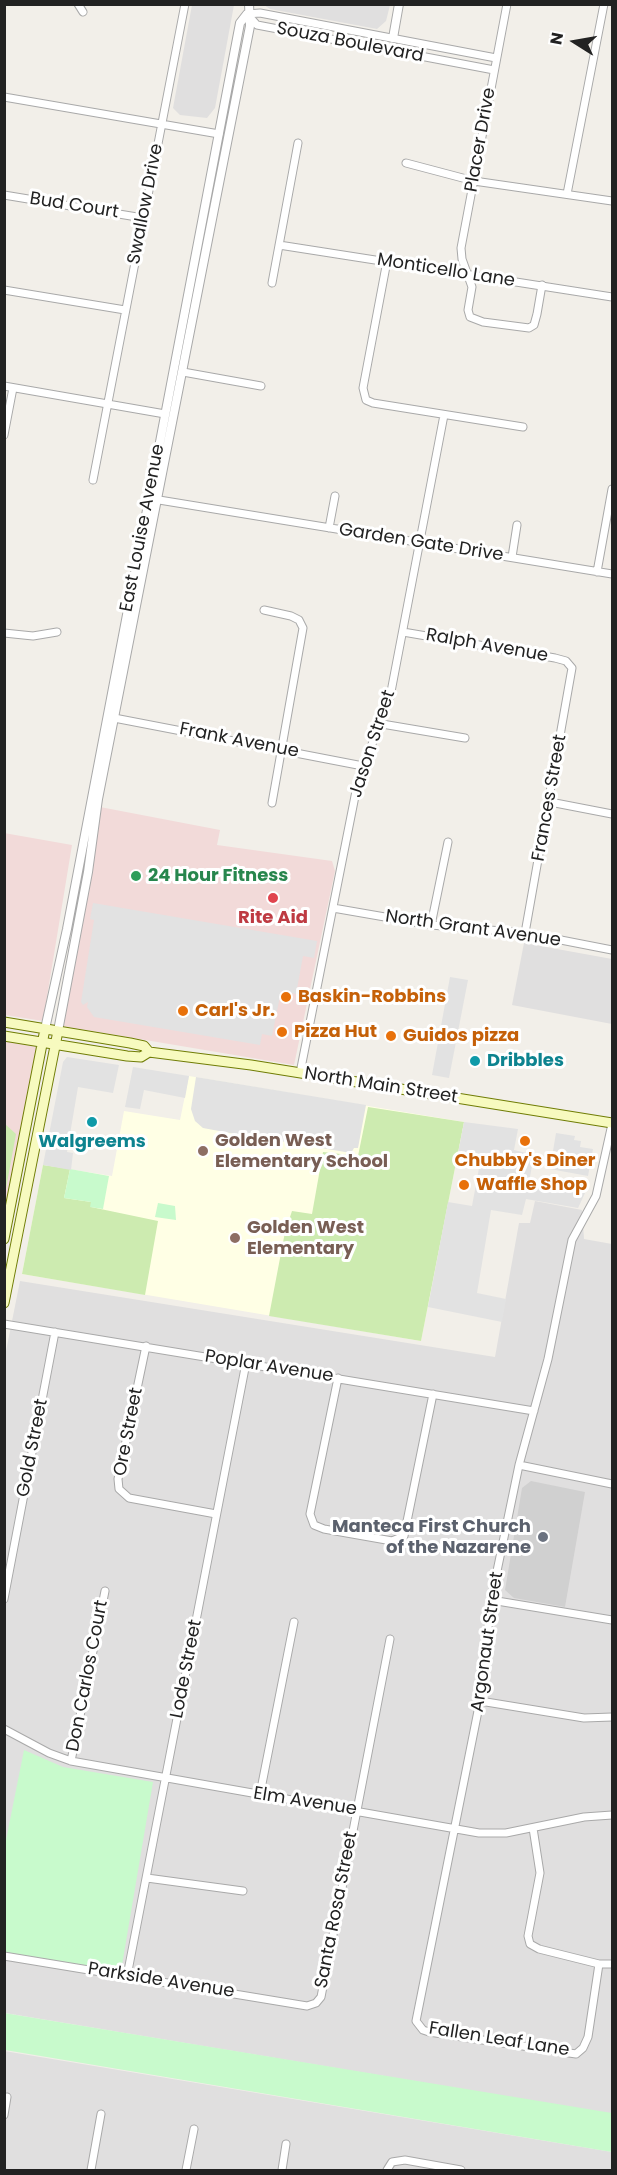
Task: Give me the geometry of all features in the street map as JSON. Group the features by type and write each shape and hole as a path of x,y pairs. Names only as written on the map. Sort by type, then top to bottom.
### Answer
{"main road":[{"name":"North Main Street","path":"4,1022 144,1046 149,1052"},
{"name":"East Louise Avenue","path":"4,1239 45,1029"},
{"path":"4,1303 58,1030"},
{"name":"North Main Street","path":"4,1036 55,1046 141,1057 149,1052 300,1073 612,1124"}],"street":[{"path":"78,4 83,12"},
{"name":"Swallow Drive","path":"93,480 185,4"},
{"path":"393,38 399,4"},
{"name":"Placer Drive","path":"507,4 461,248 472,287 468,310 470,317 483,322 524,329 534,325 542,285"},
{"path":"567,194 604,4"},
{"name":"Souza Boulevard","path":"248,9 496,58"},
{"name":"Souza Boulevard","path":"248,9 257,25 494,70"},
{"name":"East Louise Avenue","path":"58,1030 149,498 240,23 248,9"},
{"name":"East Louise Avenue","path":"45,1029 158,500 250,26 248,9"},
{"path":"4,97 219,134"},
{"path":"272,283 298,142"},
{"path":"406,163 474,181 612,201"},
{"name":"Bud Court","path":"4,195 143,218"},
{"name":"Monticello Lane","path":"279,245 612,297"},
{"path":"387,261 363,388 366,400 389,406 523,427"},
{"path":"4,290 125,310"},
{"path":"183,372 261,386"},
{"path":"4,386 165,414"},
{"path":"4,435 13,388"},
{"name":"Jason Street","path":"300,1073 363,766 382,724 390,698 444,415"},
{"path":"597,572 612,489"},
{"name":"Garden Gate Drive","path":"329,528 335,496"},
{"name":"Garden Gate Drive","path":"149,498 612,574"},
{"name":"Garden Gate Drive","path":"513,557 517,525"},
{"path":"264,610 291,616 299,620 303,628 272,803"},
{"path":"4,633 33,636 57,632"},
{"name":"Ralph Avenue","path":"403,632 555,658 569,664"},
{"name":"Frances Street","path":"525,933 572,673 569,664"},
{"name":"Frank Avenue","path":"110,717 363,766"},
{"path":"382,724 465,738"},
{"path":"550,802 612,814"},
{"path":"431,925 448,842"},
{"name":"North Grant Avenue","path":"333,908 431,925 525,933 612,950"},
{"name":"Argonaut Street","path":"418,2025 416,2013 480,1701 491,1600 519,1465 548,1359 572,1240 596,1196 612,1124"},
{"name":"Poplar Avenue","path":"4,1324 534,1411"},
{"name":"Gold Street","path":"4,1599 55,1332"},
{"name":"Ore Street","path":"146,1346 118,1479 119,1489 129,1498 216,1514"},
{"name":"Lode Street","path":"127,1976 246,1363"},
{"path":"338,1378 310,1514 314,1525 324,1530 392,1541 404,1536 433,1394"},
{"path":"519,1465 612,1484"},
{"name":"Don Carlos Court","path":"71,1761 105,1591"},
{"path":"491,1600 612,1620"},
{"path":"260,1794 294,1622"},
{"name":"Santa Rosa Street","path":"316,2003 321,1997 390,1639"},
{"path":"480,1701 584,1718 612,1717"},
{"name":"Elm Avenue","path":"4,1730 71,1761 487,1834 533,1828 584,1817 612,1815"},
{"path":"533,1828 540,1873 529,1932 530,1944 533,1947 599,1964 612,1964"},
{"path":"147,1878 243,1891"},
{"name":"Parkside Avenue","path":"4,1956 307,2006 316,2003"},
{"name":"Fallen Leaf Lane","path":"418,2025 429,2032 567,2055 580,2052 588,2037 599,1964"},
{"path":"4,2115 8,2097"},
{"path":"92,2170 101,2114"},
{"path":"186,2170 194,2129"},
{"path":"282,2170 286,2144"},
{"path":"387,2170 392,2162 405,2160 461,2170"}],"shaded area":[{"path":"192,5 234,5 215,108 207,118 180,115 173,108"},
{"path":"264,5 390,5 386,21 377,29 270,9"},
{"path":"100,807 220,830 217,845 332,861 335,871 294,1065 62,1026"},
{"path":"4,833 72,845 43,1021 5,1015"},
{"path":"93,903 317,941 314,958 303,956 296,994 281,991 272,1036 262,1034 260,1045 94,1017 87,1007 88,1002 83,1005 81,1002 94,920 90,919"},
{"path":"524,943 612,959 612,1024 512,1005"},
{"path":"450,977 468,980 449,1078 432,1075"},
{"path":"5,1041 37,1047 5,1214"},
{"path":"67,1057 119,1065 113,1093 78,1087 67,1152 73,1153 71,1170 43,1165 63,1062"},
{"path":"133,1067 189,1076 185,1098 144,1090 140,1109 125,1107"},
{"name":"Golden West Elementary","path":"189,1076 464,1122 421,1341 22,1274 43,1165 112,1176 124,1111 180,1120"},
{"path":"196,1077 366,1105 358,1148 354,1148 351,1153 280,1141 280,1137 262,1139 203,1128 195,1121 191,1109"},
{"path":"464,1122 518,1129 514,1150 534,1155 529,1182 585,1193 578,1208 526,1199 522,1215 491,1210 477,1293 506,1299 502,1322 428,1307 448,1202 472,1206 479,1168 456,1164"},
{"path":"556,1133 575,1136 574,1140 581,1141 580,1147 593,1149 588,1176 550,1169"},
{"path":"535,1201 582,1210 584,1239 612,1244 612,2114 5,2013 4,1361 20,1281 495,1357 519,1223 530,1223"},
{"path":"531,1481 585,1492 565,1607 514,1598 505,1590 522,1488"},
{"path":"4,2051 612,2152 612,2170 5,2170"}],"green space":[{"path":"368,1107 464,1122 421,1341 269,1316 285,1232 292,1211 312,1214 323,1152 358,1156"},
{"path":"4,1124 16,1134 5,1194"},
{"path":"43,1165 70,1169 64,1198 91,1202 91,1207 158,1221 145,1295 22,1274"},
{"path":"70,1169 109,1176 103,1209 90,1207 91,1202 64,1198"},
{"path":"158,1203 175,1206 176,1220 155,1217"},
{"path":"24,1750 63,1767 153,1782 121,1971 5,1952 5,1845"},
{"path":"4,2013 612,2113 612,2152 5,2050"}],"place":[{"name":"24 Hour Fitness","path":"136,876"},
{"name":"Rite Aid","path":"273,898"},
{"name":"Baskin-Robbins","path":"286,997"},
{"name":"Carl's Jr.","path":"183,1011"},
{"name":"Pizza Hut","path":"282,1032"},
{"name":"Guidos pizza","path":"391,1036"},
{"name":"Dribbles","path":"475,1061"},
{"name":"Walgreems","path":"92,1122"},
{"name":"Chubby's Diner","path":"525,1141"},
{"name":"Golden West Elementary School","path":"203,1151"},
{"name":"Waffle Shop","path":"464,1185"},
{"name":"Golden West Elementary","path":"235,1238"},
{"name":"Manteca First Church of the Nazarene","path":"543,1537"}]}
